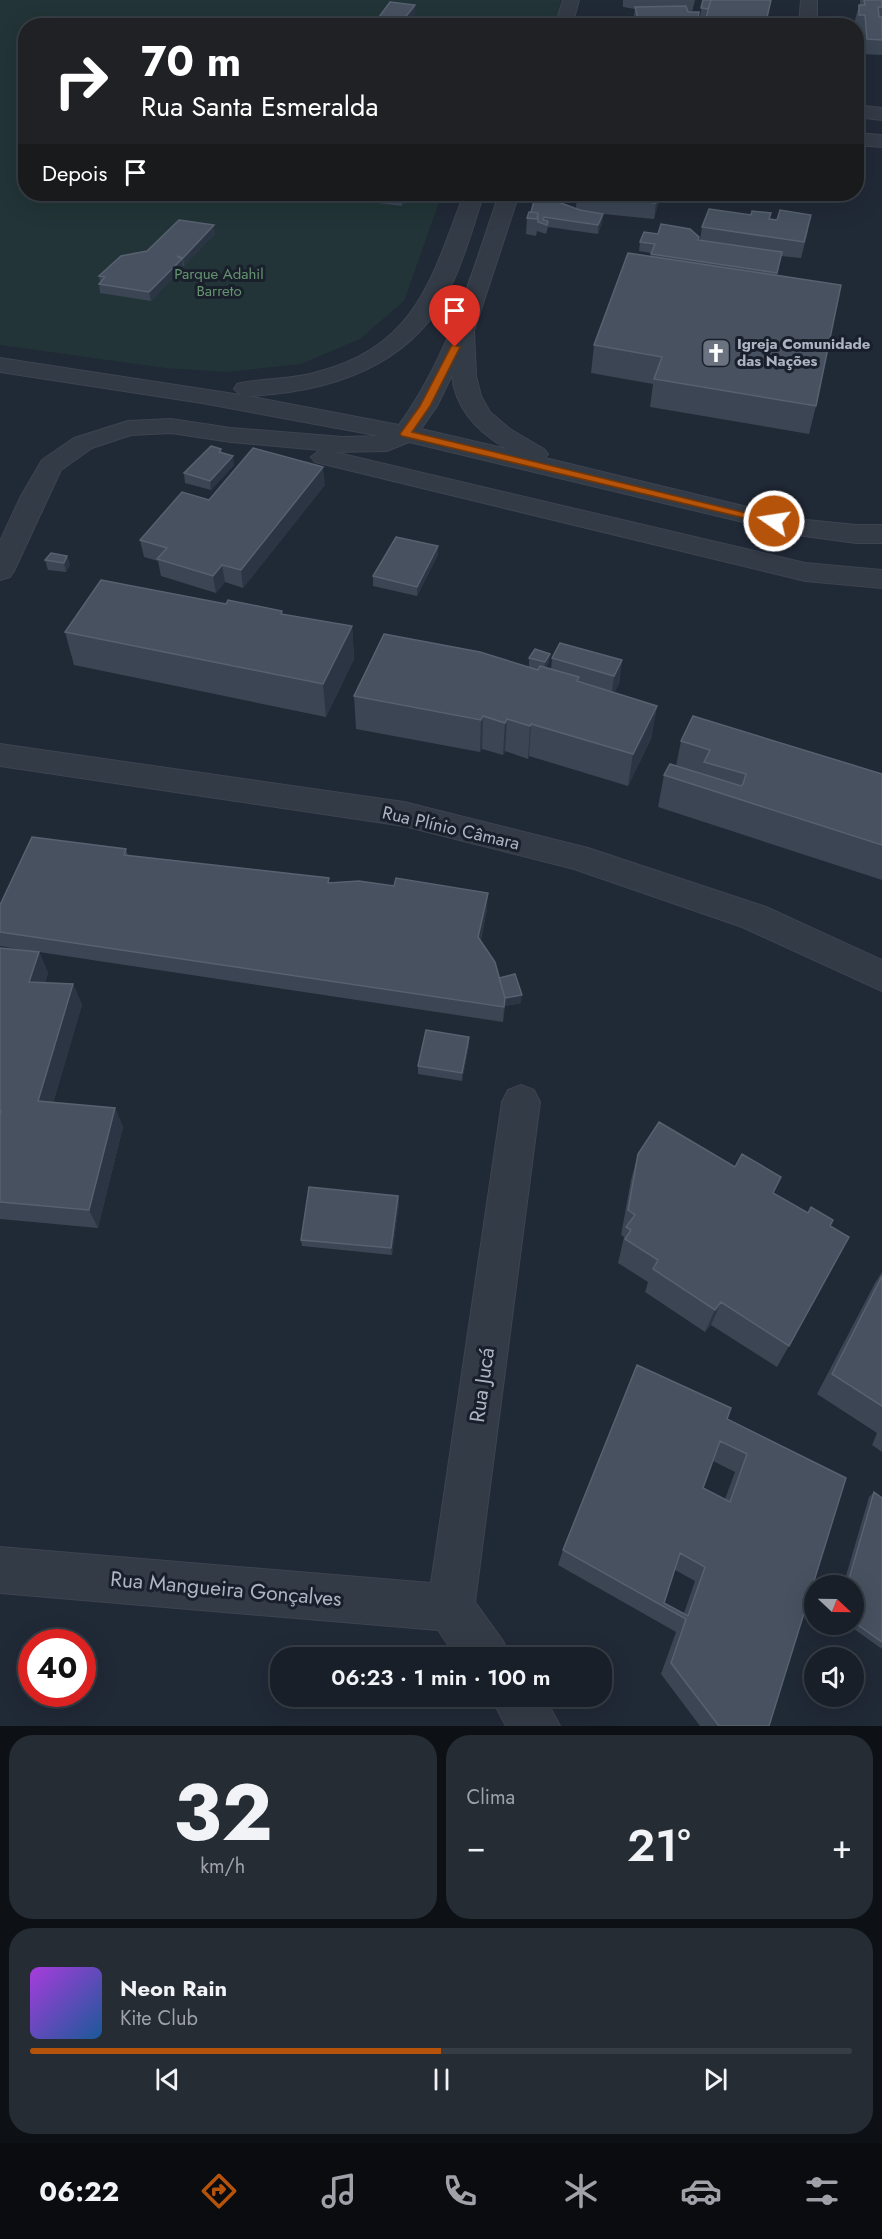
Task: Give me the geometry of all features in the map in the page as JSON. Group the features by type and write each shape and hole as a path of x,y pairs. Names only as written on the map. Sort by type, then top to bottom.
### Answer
{"street":[{"path":"565,18 571,0"},
{"path":"808,18 809,0"},
{"path":"864,112 882,114"},
{"path":"864,140 882,141"},
{"path":"172,389 294,387 333,378 367,361 402,338 423,315 444,274 471,201"},
{"path":"0,571 51,465 83,443 128,428 171,426 231,435 351,445 387,443 405,434 425,406 465,327 507,201"},
{"path":"465,327 465,383 480,417 494,431 570,473"},
{"path":"0,365 172,389 405,434 797,527 856,534 882,534"},
{"path":"231,435 805,572 882,579"},
{"name":"Rua Plínio Câmara","path":"0,755 404,814 565,854 754,916 882,976"},
{"name":"Rua Jucá","path":"451,1608 521,1102"},
{"name":"Rua Mangueira Gonçalves","path":"0,1570 451,1608"},
{"path":"451,1608 478,1647"},
{"path":"522,1707 535,1726"}],"green space":[{"name":"Parque Adahil Barreto","path":"0,0 561,0 558,18 18,18 18,201 440,201 404,301 360,339 301,364 227,372 165,368 0,345"}],"building":[{"path":"703,0 711,0 708,9 701,8"},
{"path":"711,0 771,0 767,18 706,18"},
{"path":"864,0 882,0 882,7 878,7 879,17 882,17 882,40 867,39 865,15 859,15 859,5 865,5"},
{"path":"390,2 415,5 405,18 379,17"},
{"path":"686,6 688,12 699,12 698,18 638,18 635,7"},
{"path":"534,201 555,201 580,210 603,214 598,225 544,217 543,220 548,221 547,225 538,222 538,213 531,212"},
{"path":"709,209 751,215 752,211 771,213 769,219 777,220 780,210 811,215 804,242 702,227"},
{"path":"529,212 538,213 537,219 527,218"},
{"path":"179,220 214,225 183,258 177,256 182,259 149,292 99,284 105,277 99,276 121,256 147,251"},
{"path":"661,224 690,229 699,237 698,240 782,252 777,273 651,254 655,244 640,242 644,232 658,234"},
{"path":"628,253 841,285 816,406 654,379 662,357 594,345"},
{"path":"211,446 221,449 219,452 233,456 210,481 184,473"},
{"path":"253,448 323,467 241,570 222,565 213,576 157,559 167,548 140,540 182,492 209,500"},
{"path":"396,537 438,546 417,587 373,576"},
{"path":"51,553 67,556 64,563 45,560"},
{"path":"101,580 226,604 228,600 282,611 281,614 352,626 323,684 65,632"},
{"path":"384,634 480,652 538,670 540,666 579,677 577,681 657,706 633,754 507,719 505,723 483,716 481,720 354,696"},
{"path":"560,643 622,660 614,676 552,658"},
{"path":"535,649 550,654 545,662 529,658"},
{"path":"693,716 882,774 882,845 664,775 670,764 741,786 743,784 746,774 704,762 710,750 681,741"},
{"path":"32,837 126,849 124,855 329,878 328,883 359,881 394,886 396,878 488,893 478,937 495,962 505,998 504,1007 0,932 0,905"},
{"path":"0,948 39,952 29,982 73,984 38,1101 115,1108 89,1210 0,1202"},
{"path":"515,974 522,995 505,998 499,978"},
{"path":"426,1030 469,1037 462,1073 418,1066"},
{"path":"659,1122 735,1167 742,1154 781,1177 773,1193 808,1213 811,1207 833,1220 830,1226 849,1237 789,1346 721,1302 715,1310 653,1269 658,1260 625,1239 631,1230 626,1227 635,1215 628,1210 638,1154"},
{"path":"309,1187 398,1196 391,1248 301,1240"},
{"path":"882,1276 882,1406 832,1374"},
{"path":"637,1365 731,1408 727,1419 846,1478 816,1575 804,1575 804,1613 769,1726 719,1726 671,1663 686,1619 563,1550","holes":["720,1441 747,1454 730,1502 703,1488","680,1553 705,1567 688,1616 664,1603"]},
{"path":"874,1492 882,1498 882,1642 864,1629 864,1575 850,1575"}],"place":[{"name":"Igreja Comunidade das Nações","path":"716,353"}],"route":[{"path":"455,347 425,406 405,434 774,521"}]}
